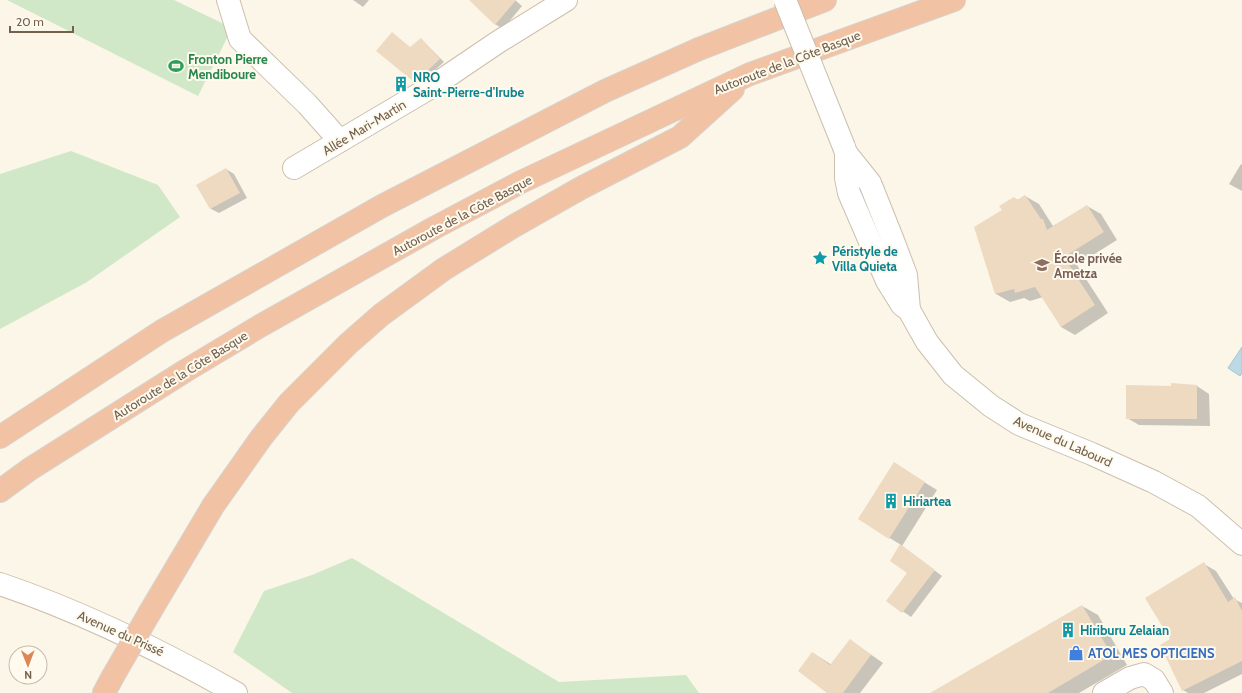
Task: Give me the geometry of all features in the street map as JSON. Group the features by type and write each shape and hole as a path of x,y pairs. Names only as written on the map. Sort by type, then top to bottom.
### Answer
{"highway":[{"path":"0,437 10,427 162,331 408,192 605,92 699,50 825,0"},
{"name":"Autoroute de la Côte Basque","path":"0,491 30,469 185,371 348,276 521,182 750,74 954,0"},
{"path":"108,686 213,506 261,438 289,403 348,344 381,315 444,269 514,226 581,188 680,137 750,74"}],"street":[{"path":"228,0 240,39 306,104 340,141"},
{"name":"Allée Mari-Martin","path":"294,168 433,86 536,7 566,0"},
{"name":"Avenue du Labourd","path":"785,0 854,174 870,183 906,275 909,310 927,342 953,375 990,406 1020,424 1154,482 1198,506 1242,544"},
{"name":"Avenue du Prissé","path":"0,584 93,620 173,657 236,693"},
{"path":"1104,693 1130,678 1144,674 1154,680 1162,693"}],"green space":[{"name":"Fronton Pierre Mendiboure","path":"7,0 174,0 224,24 228,36 198,96"},
{"path":"71,151 158,185 180,217 87,282 0,329 0,174"},
{"path":"352,558 559,682 686,675 699,693 292,693 233,652 264,591 312,575"}],"water":[{"path":"1242,347 1242,373 1240,376 1228,368"}],"building":[{"path":"469,0 516,0 495,25"},
{"path":"392,32 410,47 421,38 440,59 423,75 413,81 376,51"},
{"path":"226,168 240,193 210,209 196,185"},
{"path":"1025,195 1041,219 1043,219 1047,230 1087,205 1104,232 1064,257 1095,305 1061,327 1035,287 1015,293 1014,289 995,294 974,227 1002,210 999,206 1014,197 1017,200"},
{"path":"1171,383 1197,385 1197,419 1126,419 1126,385 1171,386"},
{"name":"Hiriartea","path":"894,462 925,482 889,539 858,519"},
{"path":"900,544 935,570 902,613 886,601 907,573 890,561"},
{"path":"1204,562 1228,602 1235,597 1242,611 1242,661 1182,691 1160,645 1170,639 1145,598"},
{"name":"Hiriburu Zelaian","path":"1082,605 1112,655 1048,693 930,693"},
{"path":"850,639 871,655 843,693 827,693 798,671 812,652 830,665"}],"place":[{"name":"Fronton Pierre Mendiboure","path":"176,66"},
{"name":"NRO Saint-Pierre-d'Irube","path":"401,84"},
{"name":"Péristyle de Villa Quieta","path":"820,258"},
{"name":"École privée Ametza","path":"1042,265"},
{"name":"Hiriartea","path":"891,501"},
{"name":"Hiriburu Zelaian","path":"1068,630"},
{"name":"ATOL MES OPTICIENS","path":"1076,653"}]}
